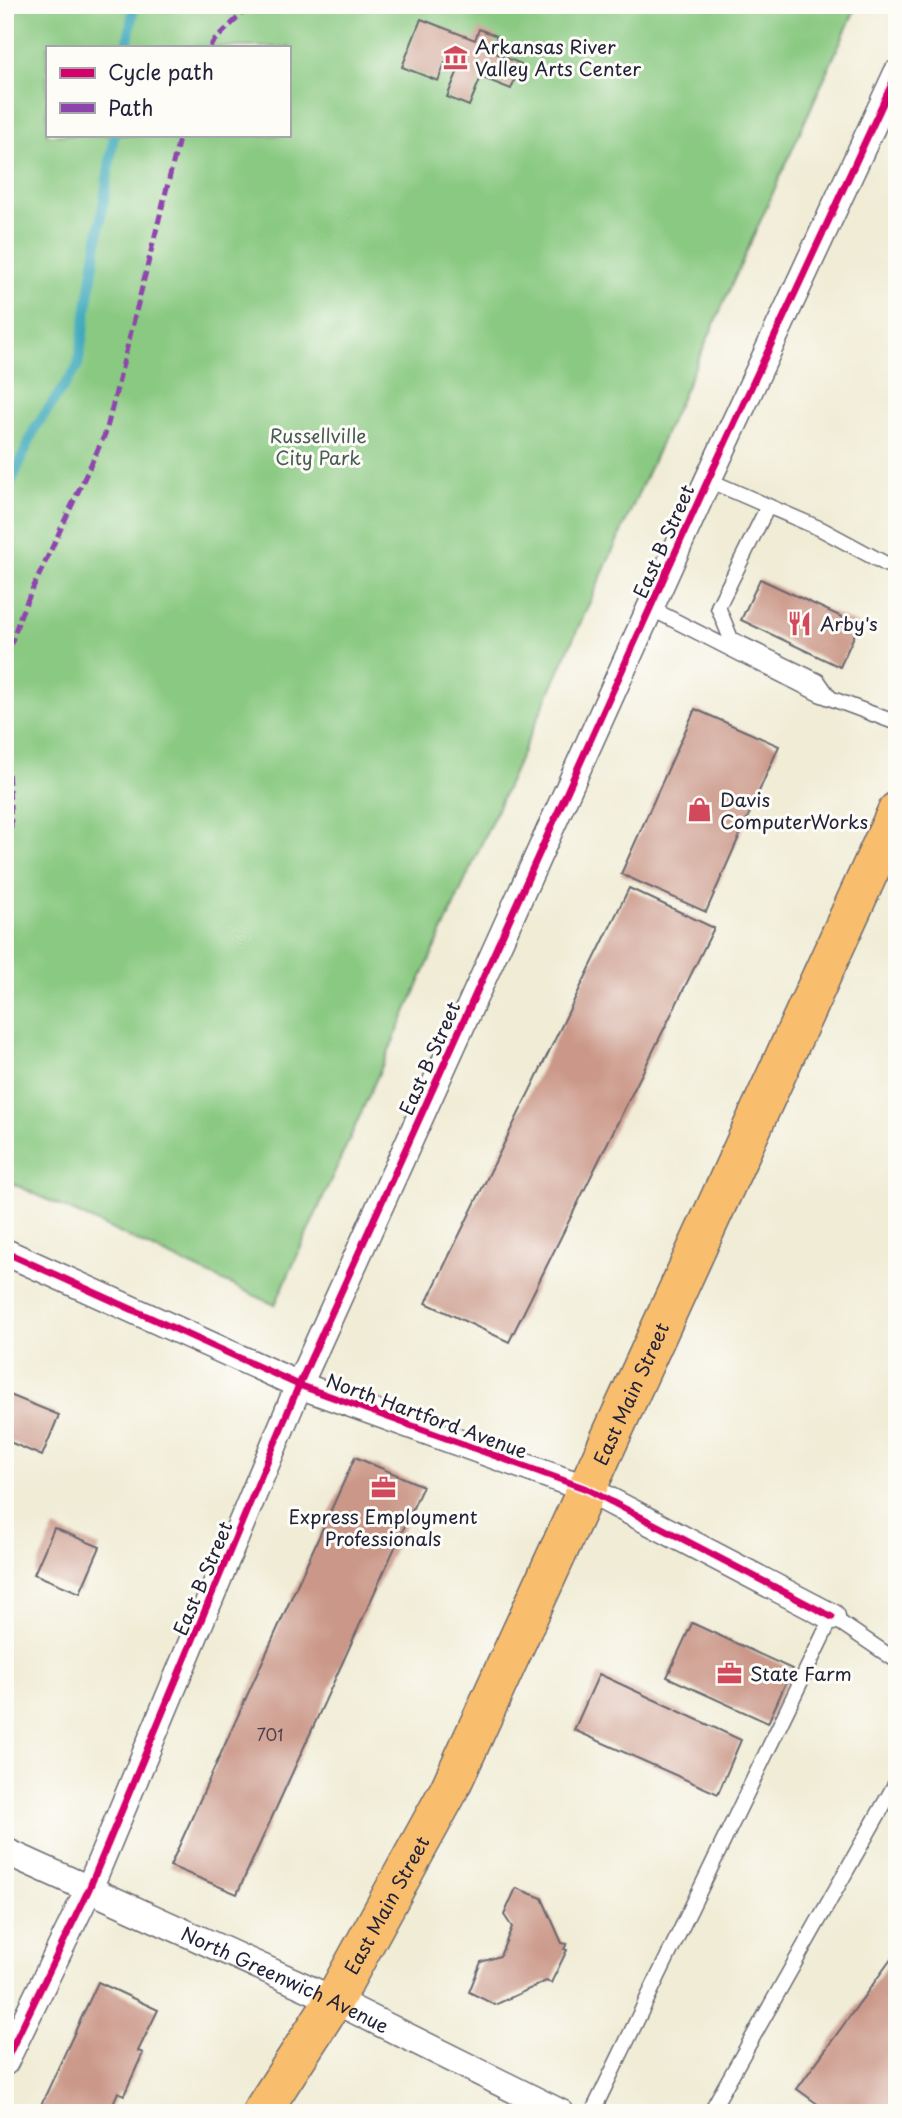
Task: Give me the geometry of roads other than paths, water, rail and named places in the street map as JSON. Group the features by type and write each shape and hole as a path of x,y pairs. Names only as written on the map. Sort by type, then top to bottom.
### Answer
{"main road":[{"name":"East Main Street","path":"261,2113 334,2000 449,1790 897,811"}],"street":[{"name":"East B Street","path":"5,2063 89,1889 299,1385 708,480 897,73"},
{"name":"North Hartford Avenue","path":"5,1252 299,1385 587,1489 832,1617"},
{"name":"North Greenwich Avenue","path":"5,1851 334,2000 561,2113"}],"lane":[{"path":"708,480 821,529 897,570"},
{"path":"768,506 718,607 731,639 818,681 830,698"},
{"path":"650,608 830,698 897,723"},
{"path":"592,2113 832,1617 897,1661"},
{"path":"710,2113 897,1782"}],"waterway":[{"path":"127,46 134,5"},
{"path":"5,497 35,428 78,366 114,136"}],"place":[{"name":"Arkansas River Valley Arts Center","path":"455,57"},
{"name":"Arby's","path":"800,623"},
{"name":"Davis ComputerWorks","path":"700,810"},
{"name":"Express Employment Professionals","path":"383,1488"},
{"name":"State Farm","path":"730,1673"}],"park label":[{"name":"Russellville City Park","path":"318,446"}]}
